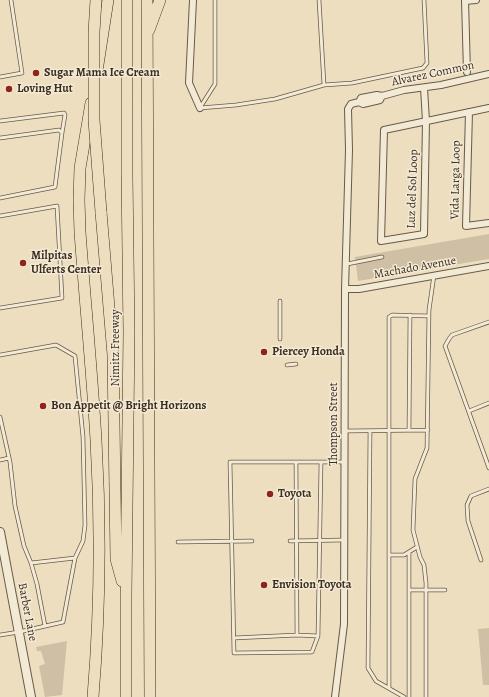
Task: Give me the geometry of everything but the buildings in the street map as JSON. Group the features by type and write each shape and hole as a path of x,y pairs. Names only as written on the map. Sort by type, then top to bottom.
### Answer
{"highway":[{"path":"96,0 94,32 94,120 113,355 116,560 126,595"},
{"path":"93,697 97,648 99,532 98,488 96,439 80,232 79,200 82,160 105,26 108,0"},
{"name":"Nimitz Freeway","path":"126,697 129,332 127,0"},
{"path":"147,0 150,697"},
{"path":"147,36 160,0"},
{"path":"150,629 157,697"}],"street":[{"path":"193,0 189,83 200,108"},
{"path":"466,72 465,0 476,0"},
{"name":"Alvarez Common","path":"350,106 360,102 363,104 380,100 382,96 404,90 441,85 489,74"},
{"name":"Luz del Sol Loop","path":"424,88 426,121 424,234 381,241 384,130 426,121"},
{"name":"Thompson Street","path":"335,697 344,624 345,289 350,106"},
{"path":"426,121 489,108"},
{"name":"Vida Larga Loop","path":"469,112 466,226 489,222"},
{"name":"Machado Avenue","path":"345,289 359,289 489,266"},
{"name":"Barber Lane","path":"0,532 31,697"}],"lane":[{"path":"0,77 22,73 12,0"},
{"path":"200,108 215,84 215,0"},
{"path":"319,0 324,86"},
{"path":"200,108 236,105 274,99 324,86 423,68 427,63 424,0"},
{"path":"0,121 64,112 65,115 55,187 0,198"},
{"path":"0,138 59,130 62,133"},
{"path":"0,216 57,206 62,298 0,308"},
{"path":"346,264 382,257"},
{"path":"426,697 426,591 424,565 417,547 413,530 415,479 427,448 429,316 434,275"},
{"path":"280,301 280,339"},
{"path":"389,688 389,318 392,315 429,316"},
{"path":"409,430 410,315"},
{"path":"489,322 452,335 448,339 445,346 489,468"},
{"path":"0,355 56,345 75,356 83,437 85,525 83,541 75,558 63,622 0,635"},
{"path":"287,365 296,364"},
{"path":"469,411 489,403"},
{"path":"0,417 9,458 15,506 24,546 39,589 45,626"},
{"path":"345,431 428,430"},
{"path":"370,431 368,668 376,681 404,697"},
{"path":"0,460 9,458"},
{"path":"321,462 318,636 312,652 234,653 230,462 321,462 344,462"},
{"path":"296,462 297,635"},
{"path":"481,560 468,521 467,505 471,496 489,490"},
{"path":"290,541 344,540"},
{"path":"178,542 252,541"},
{"path":"389,554 404,555 417,547"},
{"path":"409,553 409,697"},
{"path":"31,563 75,558"},
{"path":"409,590 445,590"},
{"path":"234,638 297,635 318,636"}],"shaded area":[{"path":"489,234 489,259 358,281 355,257"},
{"path":"489,628 489,685 483,685 478,629"},
{"path":"67,641 62,695 45,697 39,666 45,664 41,651 37,651 36,647"}],"place":[{"name":"Sugar Mama Ice Cream","path":"36,73"},
{"name":"Loving Hut","path":"9,89"},
{"name":"Milpitas Ulferts Center","path":"23,263"},
{"name":"Piercey Honda","path":"264,352"},
{"name":"Bon Appetit @ Bright Horizons","path":"43,406"},
{"name":"Toyota","path":"270,494"},
{"name":"Envision Toyota","path":"264,585"}]}
